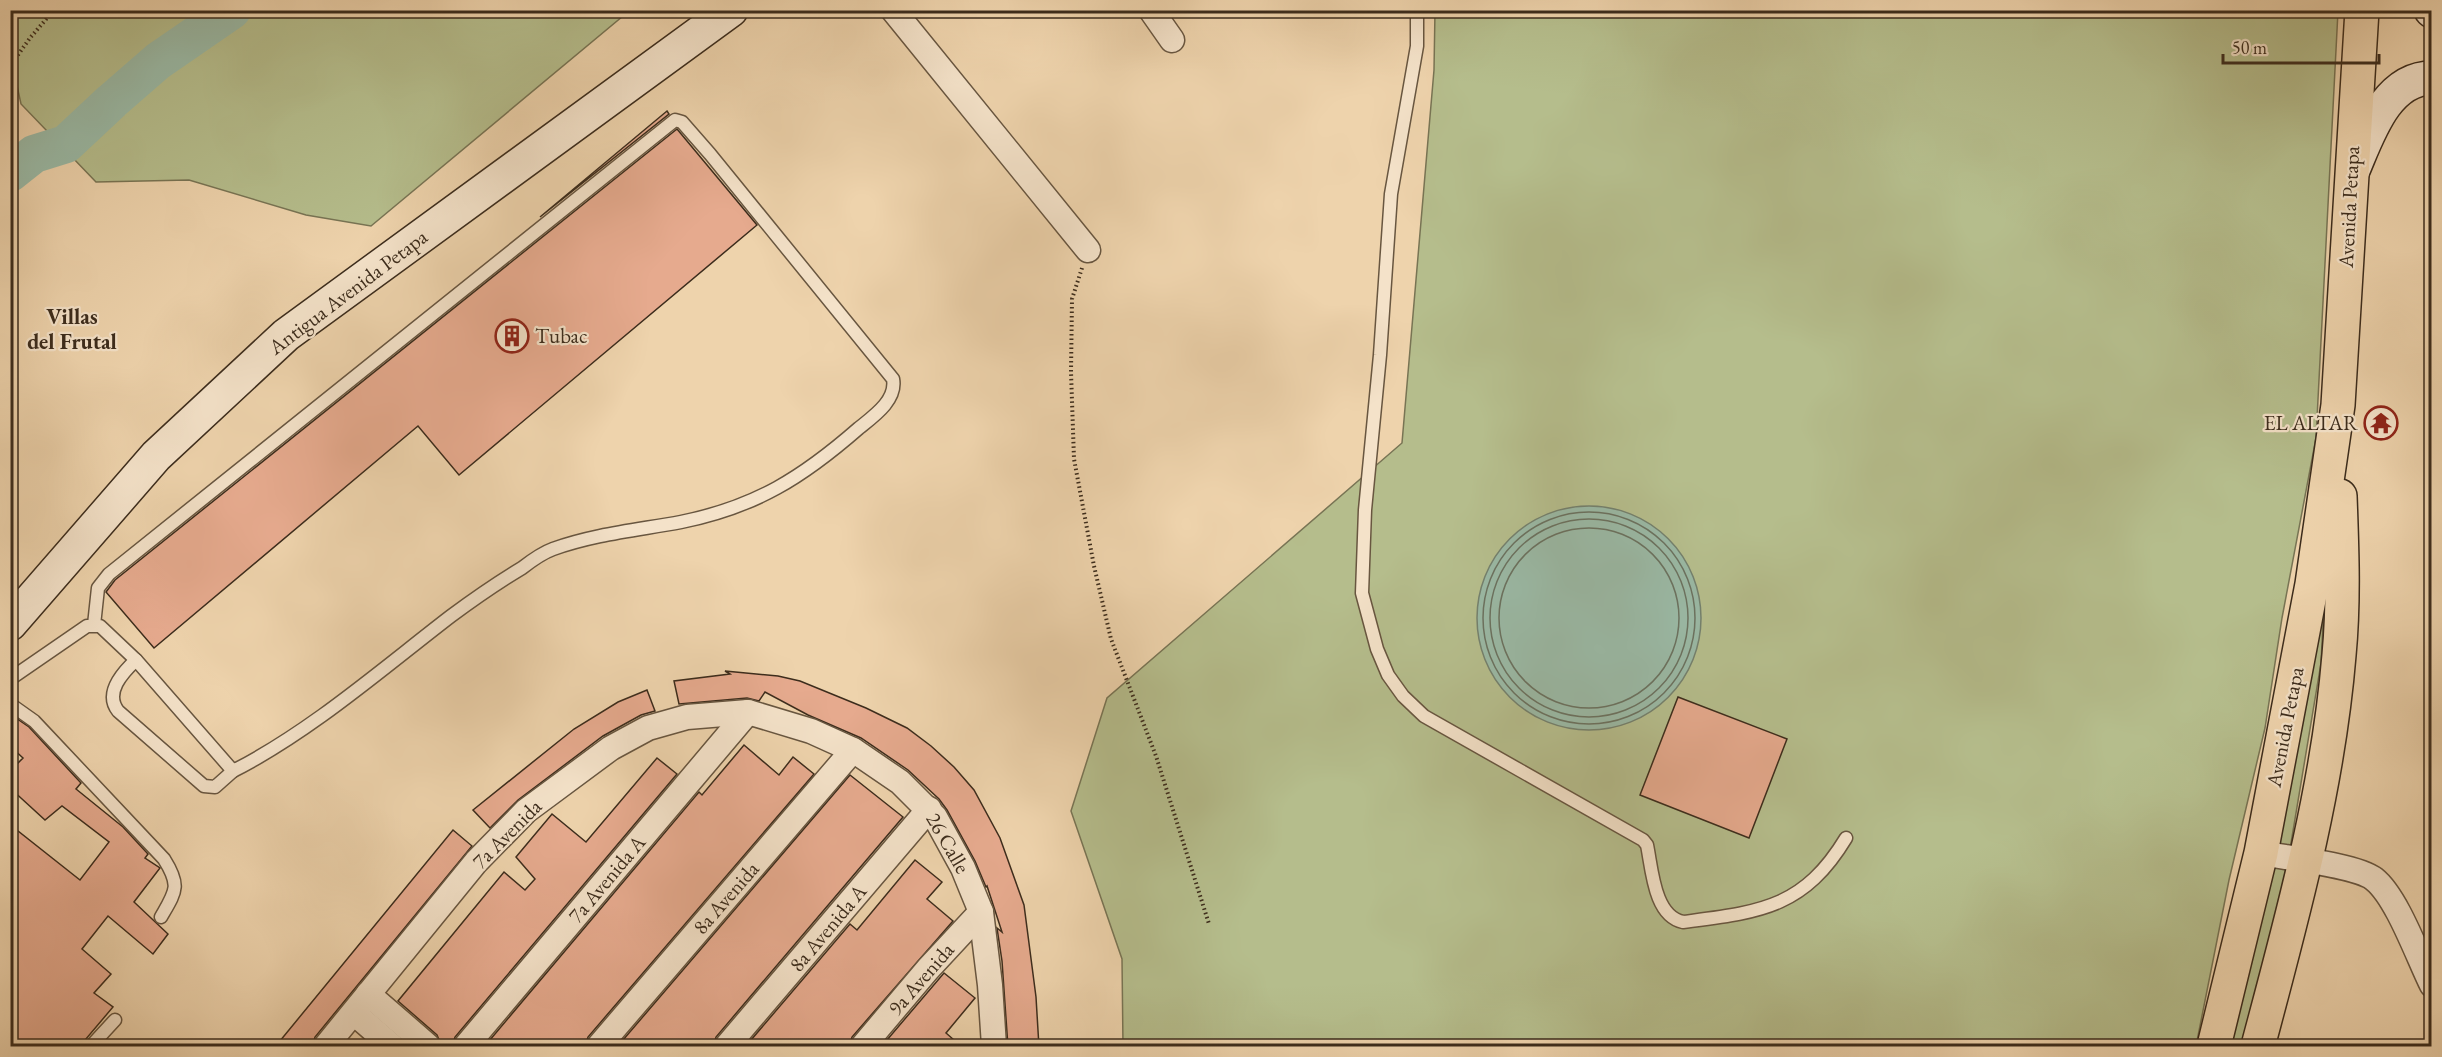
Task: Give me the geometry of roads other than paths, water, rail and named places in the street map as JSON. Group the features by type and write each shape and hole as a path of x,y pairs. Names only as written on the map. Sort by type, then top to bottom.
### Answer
{"main road":[{"name":"Antigua Avenida Petapa","path":"10,624 156,456 286,335 731,10"},
{"name":"Avenida Petapa","path":"2258,1047 2306,862 2320,793 2340,655 2342,548 2338,405 2362,10"},
{"path":"2351,174 2367,138 2394,93 2412,81 2432,78"},
{"name":"Avenida Petapa","path":"2214,1047 2261,853 2312,584 2338,405"}],"street":[{"path":"893,10 1088,250"},
{"path":"1151,10 1172,40"},
{"name":"26 Calle","path":"748,712 811,731 853,750 900,782 929,809 944,831 963,868 981,912 988,964 994,1046"},
{"name":"7a Avenida","path":"326,1047 476,862 526,811 590,762 624,739 648,728 687,717 748,712"},
{"name":"7a Avenida A","path":"465,1047 748,712"},
{"name":"8a Avenida","path":"599,1047 853,750"},
{"name":"8a Avenida A","path":"727,1047 929,809"},
{"path":"2261,853 2357,870 2372,878 2380,885 2396,908 2432,985"},
{"name":"9a Avenida","path":"863,1047 928,969 981,912"},
{"path":"368,994 428,1047"},
{"path":"354,1013 392,1047"}],"lane":[{"path":"1417,10 1417,46 1391,194 1380,355 1365,510 1362,593 1377,649 1388,675 1403,696 1425,716 1643,840 1647,845 1654,882 1663,906 1668,915 1677,921 1746,914 1780,903 1803,888 1824,869 1846,838"},
{"path":"94,625 98,588 109,574 677,119 682,122 893,379 892,396 874,416 830,453 778,489 732,509 682,521 610,533 550,549 478,595 304,728 258,758 233,771 215,787 204,786 114,706 112,697 117,682 136,660"},
{"path":"10,679 87,626 94,625 106,629 233,771"},
{"path":"10,704 34,722 164,859 174,876 174,894 161,917"},
{"path":"92,1047 115,1020"}],"water":[{"path":"1578,506 1600,506 1632,514 1642,519 1660,531 1676,547 1693,575 1699,596 1701,618 1699,640 1693,661 1676,689 1660,705 1632,722 1600,730 1578,730 1546,722 1536,717 1518,705 1502,689 1485,661 1477,629 1477,607 1485,575 1490,565 1502,547 1518,531 1546,514"}],"waterway":[{"path":"10,173 34,154 66,144 158,61 232,10"}],"place":[{"name":"Tubac","path":"512,336"},
{"name":"EL ALTAR","path":"2381,423"}],"district":[{"name":"Villas del Frutal","path":"72,328"}]}
